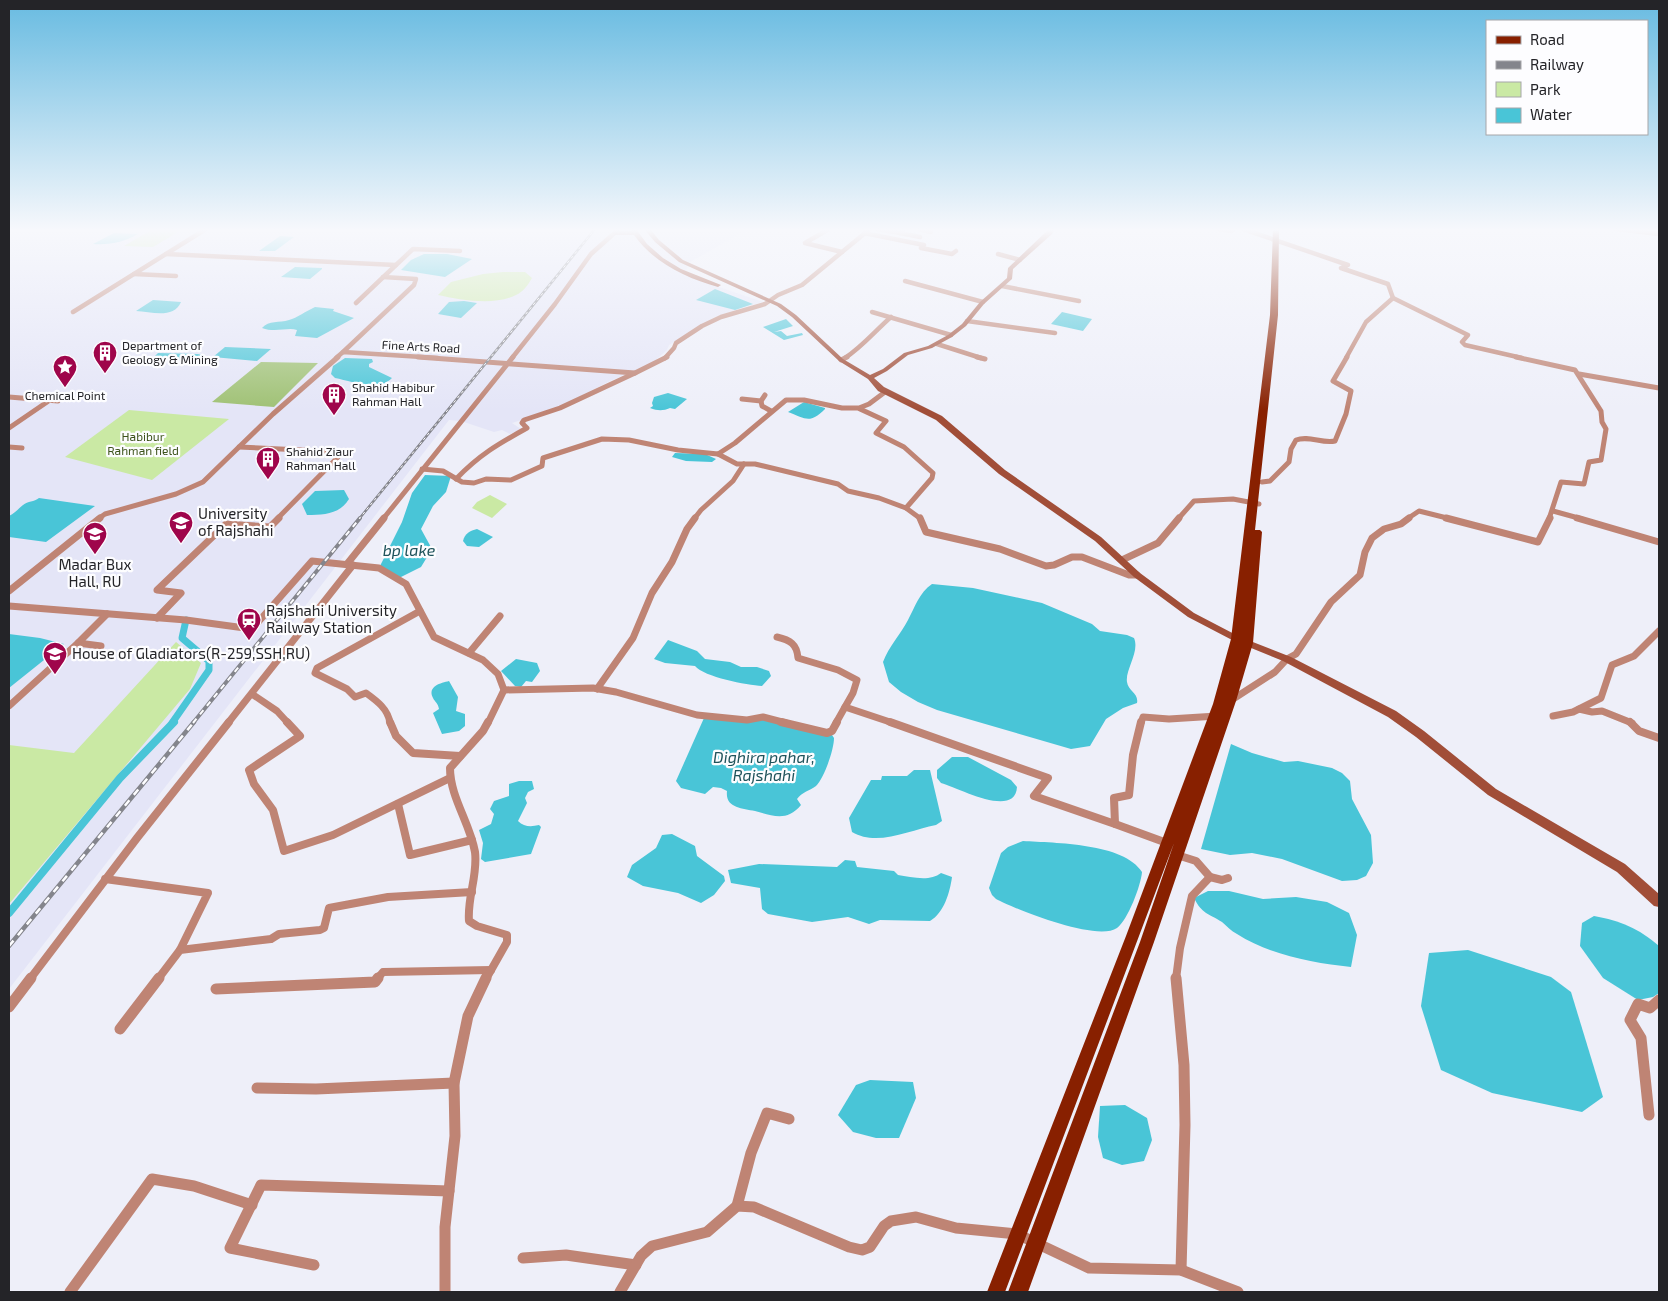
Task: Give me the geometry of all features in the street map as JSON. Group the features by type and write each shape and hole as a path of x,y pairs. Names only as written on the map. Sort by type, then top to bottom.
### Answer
{"main road":[{"path":"740,290 770,300 794,316 841,360 870,378 885,392 939,418 1002,472 1098,539 1137,575 1191,615 1236,639 1287,659 1392,714 1426,738 1492,792 1621,868 1659,902"},
{"path":"870,378 885,370 906,354 937,344 951,335 998,290"},
{"path":"1018,1292 1147,942 1172,849 1220,716 1230,701 1247,642 1256,503 1275,290"},
{"path":"996,1292 1133,936 1172,849 1220,716 1236,639 1256,503 1262,482 1279,316 1278,290"}],"street":[{"path":"73,312 109,290"},
{"path":"356,302 369,290"},
{"path":"9,592 105,514 196,486 212,474 239,446 409,290"},
{"path":"9,1007 105,879 252,694 422,469 565,290"},
{"path":"456,479 473,461 486,451 527,428 522,423 524,420 560,408 645,369 669,354 675,348 676,343 702,326 721,317 766,304 790,290"},
{"path":"937,290 983,302"},
{"path":"1021,290 1079,301"},
{"path":"1230,701 1275,672 1287,659 1296,654 1338,594 1360,575 1365,552 1372,538 1384,529 1402,524 1419,512 1538,542 1553,511 1561,482 1584,484 1589,462 1601,460 1604,451 1606,429 1602,422 1601,411 1589,391 1583,386 1579,374 1574,370 1465,345 1462,342 1468,335 1444,326 1418,310 1393,298 1390,290"},
{"path":"1262,482 1270,481 1289,462 1291,449 1296,440 1306,438 1330,442 1336,441 1346,414 1351,391 1333,381 1366,322 1393,298"},
{"path":"872,312 951,335"},
{"path":"841,360 858,350 870,335 891,317"},
{"path":"967,321 1055,333"},
{"path":"937,344 985,359"},
{"name":"Fine Arts Road","path":"343,352 508,362 635,373"},
{"path":"556,366 562,359"},
{"path":"1579,374 1659,388"},
{"path":"860,409 885,392"},
{"path":"761,402 765,395"},
{"path":"9,397 58,401"},
{"path":"718,454 735,443 786,400 796,398 826,405 860,409 886,421 876,432 904,447 933,473 932,478 906,508"},
{"path":"742,399 761,402"},
{"path":"9,428 50,400"},
{"path":"761,402 762,406 771,411"},
{"path":"422,469 443,471 462,482 474,483 486,479 511,480 542,466 543,458 602,439 629,440 678,450 718,454 737,464 755,464 838,484 848,491 879,498 906,508 920,517 926,532 1000,549 1046,566 1054,567 1069,558 1078,556 1129,575 1137,575"},
{"path":"157,618 181,593 157,590 226,524 270,527 343,452 239,446"},
{"path":"9,447 22,448"},
{"path":"598,689 633,638 652,593 672,562 687,529 701,510 733,481 744,464"},
{"path":"1122,560 1158,543 1194,501 1218,499 1256,503"},
{"path":"1553,511 1659,542"},
{"path":"9,606 157,618 252,629 312,561 379,568 406,584 434,637 483,660 498,674 504,690 482,731 450,768 450,778 472,840 476,866 468,913 469,921 474,926 500,931 507,935 507,942 481,987 468,1016 454,1083 455,1136 445,1227 445,1292"},
{"path":"420,611 317,668 315,673 347,689 355,696 369,694 388,715 392,730 413,753 460,756"},
{"path":"9,706 107,614"},
{"path":"468,653 500,616"},
{"path":"1553,716 1573,712 1601,698 1612,665 1634,656 1659,631"},
{"path":"504,690 578,687 598,689 616,692 697,715 747,720 763,717 827,733 832,731 853,693 857,680 838,670 798,658 798,650 792,642 777,637"},
{"path":"78,643 101,646"},
{"path":"252,694 277,710 300,736 249,770 254,784 273,810 284,851 333,835 450,778"},
{"path":"845,707 1048,778 1034,796 1115,824 1127,831 1145,834 1200,863 1210,876 1222,880 1228,878"},
{"path":"1578,709 1592,712 1602,711 1631,722 1639,731 1659,738"},
{"path":"1115,824 1114,798 1129,794 1133,744 1143,717 1169,719 1220,716"},
{"path":"398,804 410,855 472,840"},
{"path":"1181,1270 1185,1115 1184,1065 1175,983 1180,948 1192,896 1210,876"},
{"path":"105,879 208,893 180,950 120,1029"},
{"path":"180,950 271,939 279,934 320,930 324,928 329,908 388,897 472,892"},
{"path":"216,989 375,982 383,972 491,970"},
{"path":"1649,1115 1641,1038 1630,1020 1638,1004 1650,1008 1659,1000"},
{"path":"257,1088 316,1089 454,1083"},
{"path":"620,1292 641,1256 652,1246 708,1232 737,1206 752,1153 768,1113 789,1119"},
{"path":"70,1292 152,1180 194,1186 252,1204"},
{"path":"314,1265 230,1248 261,1185 449,1191"},
{"path":"737,1206 754,1207 849,1247 862,1250 870,1247 884,1226 891,1221 916,1217 956,1228 1017,1234 1089,1268 1181,1270 1218,1282 1238,1292"},
{"path":"523,1258 566,1255 636,1265"}],"shaded area":[{"name":"University of Rajshahi","path":"9,290 727,290 763,302 717,316 703,323 669,345 667,350 651,364 608,382 556,409 512,423 521,429 510,434 502,430 494,432 461,421 449,420 9,989"}],"green space":[{"path":"443,290 523,290 519,294 508,298 488,301 467,300 438,295"},
{"path":"261,362 318,363 274,407 212,402"},
{"name":"Habibur Rahman field","path":"129,410 229,419 152,480 65,457"},
{"path":"490,495 507,504 492,518 472,508 477,502"},
{"path":"176,642 201,663 190,689 9,904 9,745 74,753"}],"water":[{"path":"717,290 753,304 735,310 696,300"},
{"path":"153,300 181,302 178,307 168,313 136,311"},
{"path":"464,301 477,303 461,318 438,314 449,302"},
{"path":"315,307 334,309 333,311 354,318 317,338 295,336 297,330 293,329 272,330 262,328 271,323 292,319"},
{"path":"1062,312 1092,319 1083,331 1051,324"},
{"path":"786,319 793,326 774,332 781,331 787,336 802,333 803,335 784,340 763,327"},
{"path":"225,347 271,349 257,361 213,357"},
{"path":"158,353 202,355 193,362 154,357"},
{"path":"345,358 372,359 373,362 369,364 369,367 392,378 386,382 372,385 335,378 331,374 333,366"},
{"path":"668,393 687,399 675,409 656,410 650,408 653,406 654,397"},
{"path":"804,402 825,409 815,417 808,419 788,412"},
{"path":"675,453 705,454 716,459 712,462 686,461 672,457"},
{"name":"bp lake","path":"425,475 451,476 446,492 433,506 421,529 432,549 421,567 397,579 379,568 402,522 412,493"},
{"path":"344,490 349,499 341,508 331,513 307,515 302,504 315,491"},
{"path":"39,498 95,506 46,542 9,537 9,516 25,504"},
{"path":"477,529 493,537 479,547 467,546 463,541 466,534"},
{"path":"932,584 973,588 1042,603 1092,624 1100,631 1127,635 1134,638 1135,649 1127,682 1136,697 1137,703 1123,708 1106,719 1090,746 1071,749 937,710 918,702 889,682 883,662 915,605"},
{"path":"9,634 40,638 64,644 9,688"},
{"path":"668,640 697,651 705,659 730,662 741,667 757,667 769,671 771,676 762,686 755,685 716,677 707,674 695,666 665,663 654,659"},
{"path":"516,659 537,663 540,671 532,682 526,681 521,687 515,686 501,671"},
{"path":"449,681 458,697 456,711 465,714 465,726 459,731 442,734 433,713 439,709 433,698 432,691 436,686"},
{"name":"Dighira pahar, Rajshahi","path":"704,718 764,720 832,735 834,738 828,764 816,786 803,793 797,799 801,805 785,816 774,816 735,806 729,801 727,791 721,788 713,787 705,794 681,788 676,781"},
{"path":"1231,744 1252,753 1284,762 1298,761 1332,768 1342,773 1350,781 1352,799 1371,835 1373,863 1366,876 1357,880 1342,881 1282,859 1252,853 1230,855 1201,849"},
{"path":"952,757 968,757 1011,780 1017,787 1014,796 1007,801 985,799 941,783 937,778 937,770"},
{"path":"914,770 930,770 942,821 936,825 883,838 872,838 852,832 849,818 871,780 881,780 882,776 907,776"},
{"path":"519,781 532,781 534,789 528,792 525,798 527,803 518,821 525,825 539,825 541,827 531,854 485,862 481,859 483,843 479,830 491,824 494,814 490,809 494,801 509,796 509,784"},
{"path":"672,834 695,846 697,856 724,876 725,881 714,895 701,903 678,893 643,886 627,877 632,865 656,848 662,835"},
{"path":"1023,841 1088,846 1120,855 1133,862 1142,872 1141,878 1137,893 1121,924 1117,928 1107,931 1075,928 1038,917 996,899 989,888 1001,853 1008,847"},
{"path":"845,860 855,861 857,867 894,871 898,875 909,877 926,878 937,876 941,873 952,877 946,902 939,913 930,921 880,920 869,924 848,917 812,922 768,914 762,909 760,888 731,883 728,870 759,864 837,867"},
{"path":"1208,891 1229,891 1263,899 1296,897 1327,902 1349,913 1357,935 1351,967 1292,957 1250,941 1206,913 1200,907 1194,898"},
{"path":"1594,916 1629,926 1644,934 1659,946 1659,993 1653,997 1638,1000 1603,978 1580,946 1582,923"},
{"path":"1468,950 1551,977 1571,992 1603,1097 1582,1112 1492,1093 1441,1070 1421,1006 1429,953"},
{"path":"870,1080 913,1082 916,1098 899,1138 876,1138 853,1132 838,1115 856,1085"},
{"path":"1125,1105 1147,1118 1152,1140 1144,1161 1122,1165 1103,1158 1098,1137 1100,1106"}],"waterway":[{"path":"172,723 209,670 209,661 182,638 186,620"},
{"path":"9,913 120,778 174,722"}],"railway":[{"path":"359,519 546,290"},
{"path":"193,723 360,518"},
{"path":"9,946 194,722"}],"place":[{"name":"Department of Geology & Mining","path":"105,374"},
{"name":"Chemical Point","path":"65,388"},
{"name":"Shahid Habibur Rahman Hall","path":"334,416"},
{"name":"Shahid Ziaur Rahman Hall","path":"268,480"},
{"name":"University of Rajshahi","path":"181,544"},
{"name":"Madar Bux Hall, RU","path":"95,555"},
{"name":"Rajshahi University Railway Station","path":"249,641"},
{"name":"House of Gladiators(R-259,SSH,RU)","path":"55,675"}]}
